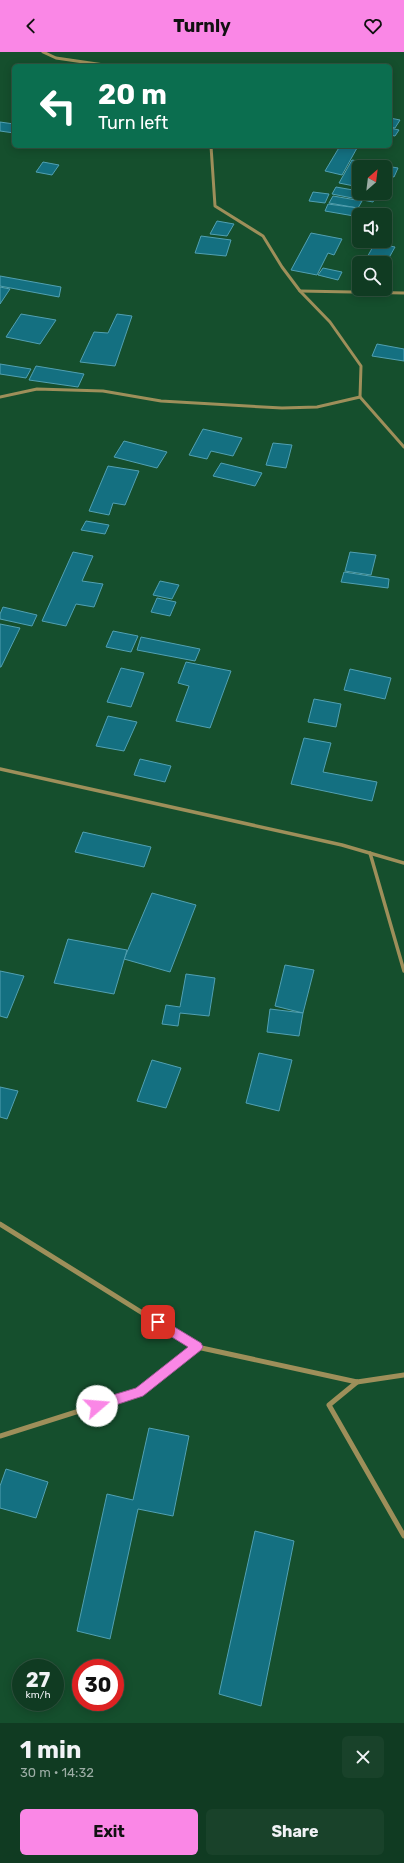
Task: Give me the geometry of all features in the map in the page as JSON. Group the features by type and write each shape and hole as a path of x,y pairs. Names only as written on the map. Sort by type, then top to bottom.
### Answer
{"street":[{"path":"43,52 56,58 97,64"},
{"path":"211,148 215,206 263,236 282,267 300,291 330,322 361,366 360,397 404,447"},
{"path":"300,291 404,293"},
{"path":"0,397 37,389 103,391 161,401 282,408 317,407 360,397"},
{"path":"0,769 342,845 404,863"},
{"path":"370,853 404,971"},
{"path":"0,1224 197,1347 357,1382 404,1375"},
{"path":"0,1436 139,1392 197,1347"},
{"path":"357,1382 329,1405 404,1536"}],"building":[{"path":"392,118 400,120 395,128 392,127"},
{"path":"0,122 12,124 12,133 0,131"},
{"path":"392,128 399,130 395,136 392,135"},
{"path":"339,148 357,148 342,175 325,171"},
{"path":"352,160 352,186 339,183"},
{"path":"43,162 59,165 52,175 36,172"},
{"path":"392,167 398,168 394,177 392,177"},
{"path":"336,187 352,190 352,198 332,194"},
{"path":"313,192 329,194 325,203 309,201"},
{"path":"333,196 362,201 358,208 329,203"},
{"path":"363,200 374,200 373,202"},
{"path":"328,204 358,208 352,208 352,216 325,211"},
{"path":"217,221 234,224 227,236 210,234"},
{"path":"311,233 342,239 334,255 328,253 317,275 291,270"},
{"path":"201,236 231,240 226,256 195,253"},
{"path":"395,247 390,256 368,256 372,248"},
{"path":"323,268 342,272 338,280 318,275"},
{"path":"0,276 61,287 59,297 0,286"},
{"path":"0,287 10,289 0,304"},
{"path":"21,314 56,320 40,344 6,337"},
{"path":"117,314 132,316 115,366 80,362 94,332 108,333"},
{"path":"377,344 404,349 404,361 372,356"},
{"path":"0,364 31,369 26,378 0,374"},
{"path":"36,366 84,374 78,387 29,380"},
{"path":"203,429 242,438 233,456 211,451 207,459 189,455"},
{"path":"124,441 167,452 157,468 114,457"},
{"path":"273,443 292,445 286,468 266,465"},
{"path":"221,463 262,473 255,486 213,476"},
{"path":"108,466 139,471 125,505 113,503 109,515 89,511"},
{"path":"86,521 109,525 105,534 81,530"},
{"path":"73,552 93,556 82,581 103,584 94,607 76,604 66,626 42,621"},
{"path":"350,552 376,555 371,575 345,571"},
{"path":"344,572 389,579 388,588 341,582"},
{"path":"160,581 179,585 172,599 153,595"},
{"path":"157,598 176,602 170,616 151,612"},
{"path":"3,607 37,615 32,626 0,619 0,614"},
{"path":"0,624 20,628 1,667 0,667"},
{"path":"113,631 138,636 131,652 106,647"},
{"path":"141,637 200,649 195,661 137,650"},
{"path":"186,662 231,671 210,728 176,721 189,686 178,683"},
{"path":"121,668 144,673 131,707 107,702"},
{"path":"350,669 391,678 385,699 344,690"},
{"path":"314,699 341,704 336,727 308,722"},
{"path":"108,716 137,722 124,751 96,746"},
{"path":"304,738 331,743 323,772 377,782 372,801 291,784"},
{"path":"140,759 171,766 165,782 134,775"},
{"path":"83,832 151,847 144,867 75,852"},
{"path":"152,893 196,905 170,972 124,959"},
{"path":"68,939 127,950 114,994 54,983"},
{"path":"285,965 314,970 303,1013 275,1006"},
{"path":"0,971 24,976 7,1018 0,1016"},
{"path":"186,974 215,978 209,1016 180,1013 178,1026 162,1024 166,1005 180,1007"},
{"path":"270,1009 303,1013 299,1036 267,1032"},
{"path":"259,1053 292,1060 279,1111 246,1103"},
{"path":"152,1060 181,1068 166,1108 137,1101"},
{"path":"0,1087 18,1091 7,1119 0,1117"},
{"path":"149,1428 189,1436 173,1516 138,1509 110,1639 77,1631 107,1494 133,1500"},
{"path":"6,1469 48,1482 36,1518 0,1508 0,1486"},
{"path":"255,1531 294,1541 261,1706 219,1694"}],"route":[{"path":"97,1406 139,1392 197,1347 158,1322"}]}
